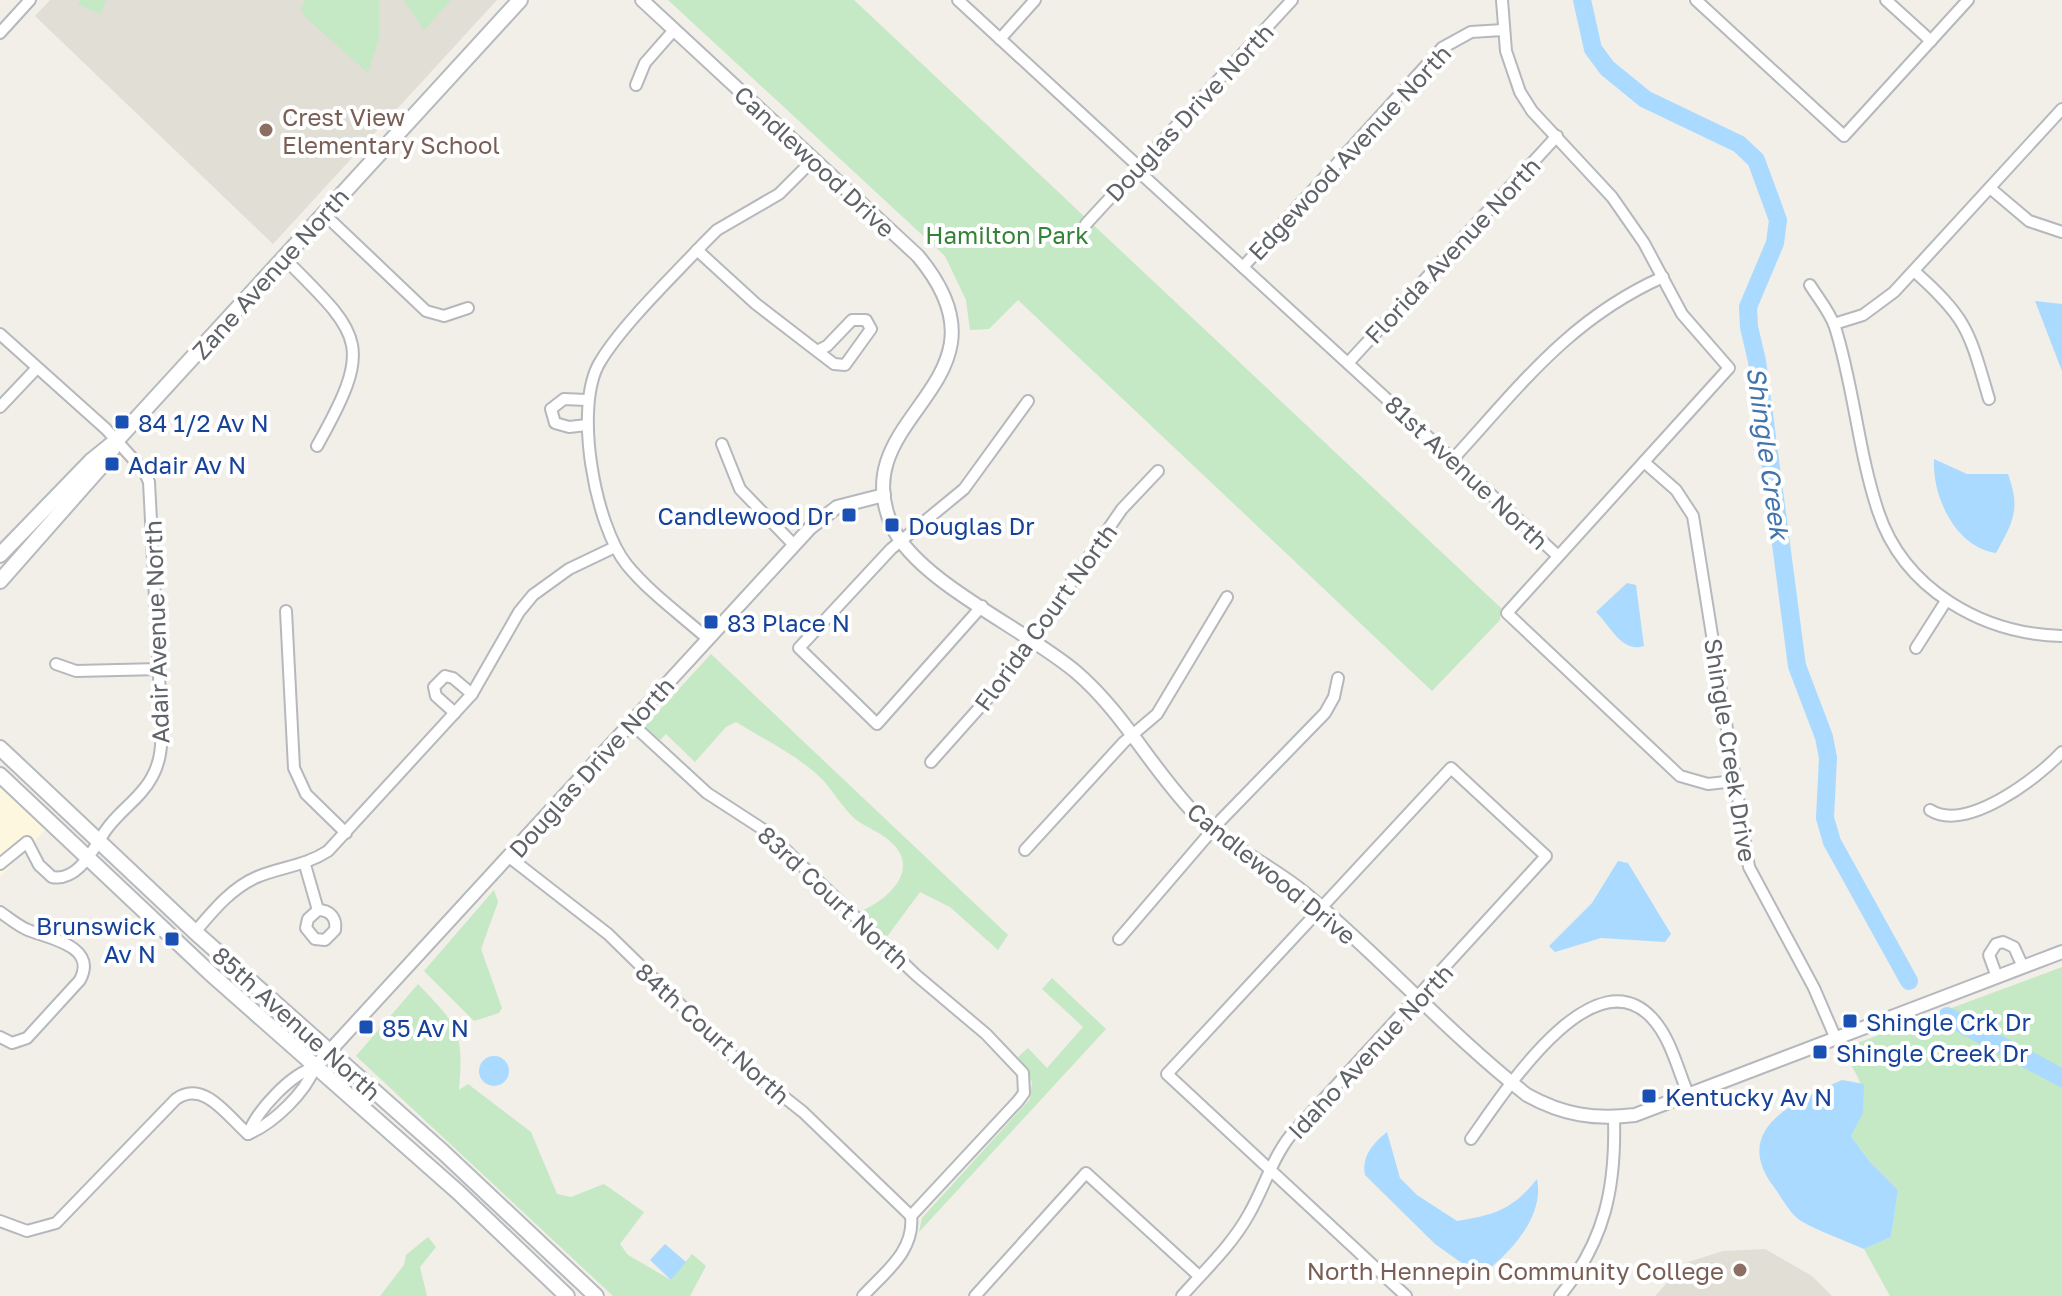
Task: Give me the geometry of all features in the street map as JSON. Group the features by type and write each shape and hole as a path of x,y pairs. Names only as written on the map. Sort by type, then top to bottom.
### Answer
{"main road":[{"name":"Zane Avenue North","path":"0,555 91,461 117,440 520,0"},
{"name":"Zane Avenue North","path":"0,581 104,463 117,440"},
{"path":"0,737 19,755 30,776"},
{"name":"85th Avenue North","path":"0,748 195,932 536,1238 596,1296"},
{"name":"85th Avenue North","path":"0,775 567,1296"},
{"path":"523,1253 536,1238"}],"street":[{"path":"0,33 30,0"},
{"name":"Candlewood Drive","path":"642,0 918,256 940,286 950,312 951,346 947,364 938,382 910,416 890,448 884,495 900,541 928,569 1033,640 1094,688 1133,734 1177,795 1213,832 1289,882 1322,909 1512,1083 1547,1106 1569,1114 1614,1118 1635,1115 2062,952"},
{"name":"81st Avenue North","path":"958,0 1558,556 1507,613 1680,776 1708,784 1735,781"},
{"path":"1000,39 1035,0"},
{"name":"Douglas Drive North","path":"1086,224 1292,0"},
{"path":"1502,0 1506,51 1520,92 1629,219 1698,336 1729,368 1558,556"},
{"path":"1696,0 1844,136 1968,0"},
{"path":"1886,0 1931,41"},
{"path":"636,85 645,63 674,30"},
{"name":"Edgewood Avenue North","path":"1243,267 1442,48 1471,32 1503,30"},
{"path":"1834,324 1845,323 1879,305 2062,109"},
{"name":"Florida Avenue North","path":"1348,363 1557,136"},
{"path":"708,639 641,579 615,547 601,505 587,425 586,400 600,360 697,250 717,230 779,194 814,159"},
{"path":"1990,188 2029,221 2062,232"},
{"path":"324,214 426,311 444,316 468,308"},
{"path":"697,250 756,304 817,351 834,364 845,365 871,329 866,320 852,320 827,346 817,351"},
{"path":"284,258 333,306 349,331 352,345 351,375 317,446"},
{"path":"1914,271 1947,300 1967,328 1989,399"},
{"path":"1453,459 1576,328 1621,297 1663,277"},
{"path":"1810,285 1834,324 1879,514 1906,563 1946,601 1999,627 2062,636"},
{"name":"Adair Avenue North","path":"0,334 117,440 144,471 149,482 162,734 157,765 151,779 88,859"},
{"path":"0,407 36,369"},
{"path":"586,400 564,399 551,409 555,423 561,426 587,425"},
{"path":"982,606 877,724 799,648 900,541 964,489 1028,401"},
{"path":"722,444 740,489 794,545"},
{"name":"Shingle Creek Drive","path":"1644,462 1676,490 1693,516 1753,881 1814,988 1836,1039"},
{"name":"Florida Court North","path":"931,762 971,721 1033,640 1122,509 1158,471"},
{"name":"Douglas Drive North","path":"0,1221 27,1231 56,1223 176,1099 187,1092 204,1094 248,1134 270,1122 311,1078 315,1067 794,545 837,507 884,495"},
{"path":"195,932 226,898 254,878 305,865 328,851 472,694 519,612 533,595 569,569 615,547"},
{"path":"1025,850 1133,734 1157,714 1227,597"},
{"path":"1916,648 1946,601"},
{"path":"286,611 294,768 306,794 346,833"},
{"path":"56,664 76,671 160,669"},
{"path":"455,713 436,696 434,687 438,681 445,676 453,678 472,694"},
{"path":"1119,939 1213,832 1325,713 1334,697 1338,678"},
{"name":"83rd Court North","path":"631,723 707,793 767,832 916,975 1017,1064 1026,1082 1018,1101 911,1216"},
{"path":"1930,810 1939,816 1951,816 2007,796 2033,781 2062,752"},
{"name":"Idaho Avenue North","path":"1182,1296 1240,1228 1290,1136 1546,856 1451,768 1322,909"},
{"path":"0,864 27,842 39,865 52,877 65,877 88,859"},
{"name":"84th Court North","path":"509,857 608,934 737,1060 810,1117 911,1216"},
{"path":"305,865 318,910"},
{"path":"1322,909 1167,1074 1406,1296"},
{"path":"0,912 26,929 64,941 80,956 84,970 80,980 27,1038 12,1043 0,1037"},
{"path":"1997,977 1989,955 1996,944 2003,942 2014,947 2023,967"},
{"path":"1471,1139 1512,1083 1583,1010 1595,1004 1624,1002 1650,1015 1659,1026 1689,1096"},
{"path":"1560,1296 1593,1250 1611,1199 1616,1145 1614,1118"},
{"path":"975,1296 1086,1173 1199,1276"},
{"path":"863,1296 906,1249 911,1240 911,1216"}],"shaded area":[{"name":"Crest View Elementary School","path":"50,0 497,0 273,244 35,16"},
{"path":"0,783 48,827 0,877"},
{"name":"North Hennepin Community College","path":"1765,1249 1812,1276 1832,1296 1655,1296 1685,1263 1723,1251"}],"green space":[{"path":"80,0 106,0 101,14 78,5"},
{"path":"306,0 379,0 379,39 368,73 303,15 301,7"},
{"path":"404,0 451,0 424,30"},
{"name":"Hamilton Park","path":"668,0 854,0 1501,608 1500,620 1432,691 1018,300 989,329 970,330 966,300 945,256"},
{"path":"711,654 1008,935 998,950 950,907 920,892 886,938 859,912 879,901 896,885 903,866 901,856 889,840 854,818 823,780 793,756 736,722 726,727 695,762 666,734 660,740 645,726"},
{"path":"494,890 498,902 481,949 502,1008 499,1013 474,1021 424,971"},
{"path":"2062,967 2062,1296 1890,1296 1864,1249 1891,1237 1898,1190 1870,1162 1851,1136 1862,1111 1862,1091 1841,1049"},
{"path":"1052,978 1106,1029 919,1232 922,1218 1030,1099 1032,1082 1018,1057 1028,1048 1047,1068 1083,1027 1042,989"},
{"path":"418,984 442,1010 455,1030 460,1054 459,1090 468,1084 531,1132 557,1194 571,1197 604,1184 644,1212 620,1244 628,1255 671,1280 692,1254 706,1266 690,1296 613,1296 356,1056"},
{"path":"428,1237 436,1247 420,1267 427,1296 380,1296 404,1265 406,1255"}],"water":[{"path":"2035,301 2062,304 2062,371"},
{"path":"1934,459 1967,474 2008,474 2014,497 2013,515 1996,553 1981,549 1969,541 1949,518 1937,488"},
{"path":"1627,583 1636,585 1644,646 1629,646 1623,642 1596,612"},
{"path":"1618,861 1628,863 1671,934 1665,942 1601,938 1555,952 1549,946 1592,903"},
{"path":"494,1056 505,1060 509,1071 505,1082 494,1086 483,1082 479,1071 483,1060"},
{"path":"1842,1080 1864,1084 1863,1113 1851,1136 1870,1162 1898,1190 1891,1237 1864,1249 1797,1218 1762,1166 1759,1148 1764,1132 1789,1107"},
{"path":"1387,1132 1400,1178 1417,1195 1457,1221 1502,1209 1520,1197 1537,1179 1538,1194 1530,1221 1502,1257 1480,1276 1435,1244 1365,1175 1369,1151"},
{"path":"665,1244 686,1262 671,1280 650,1260"}],"waterway":[{"name":"Shingle Creek","path":"1582,0 1593,49 1607,68 1645,99 1739,144 1756,160 1778,220 1775,243 1748,307 1797,666 1824,737 1828,758 1825,818 1832,842 1909,981"},
{"name":"Shingle Creek","path":"1947,1016 2062,1078"}],"place":[{"name":"Crest View Elementary School","path":"266,130"},
{"name":"84 1/2 Av N","path":"122,422"},
{"name":"Adair Av N","path":"112,464"},
{"name":"Candlewood Dr","path":"849,515"},
{"name":"Douglas Dr","path":"892,525"},
{"name":"83 Place N","path":"711,622"},
{"name":"Brunswick Av N","path":"172,939"},
{"name":"Shingle Crk Dr","path":"1850,1021"},
{"name":"85 Av N","path":"366,1027"},
{"name":"Shingle Creek Dr","path":"1820,1052"},
{"name":"Kentucky Av N","path":"1649,1096"},
{"name":"North Hennepin Community College","path":"1740,1270"}]}
